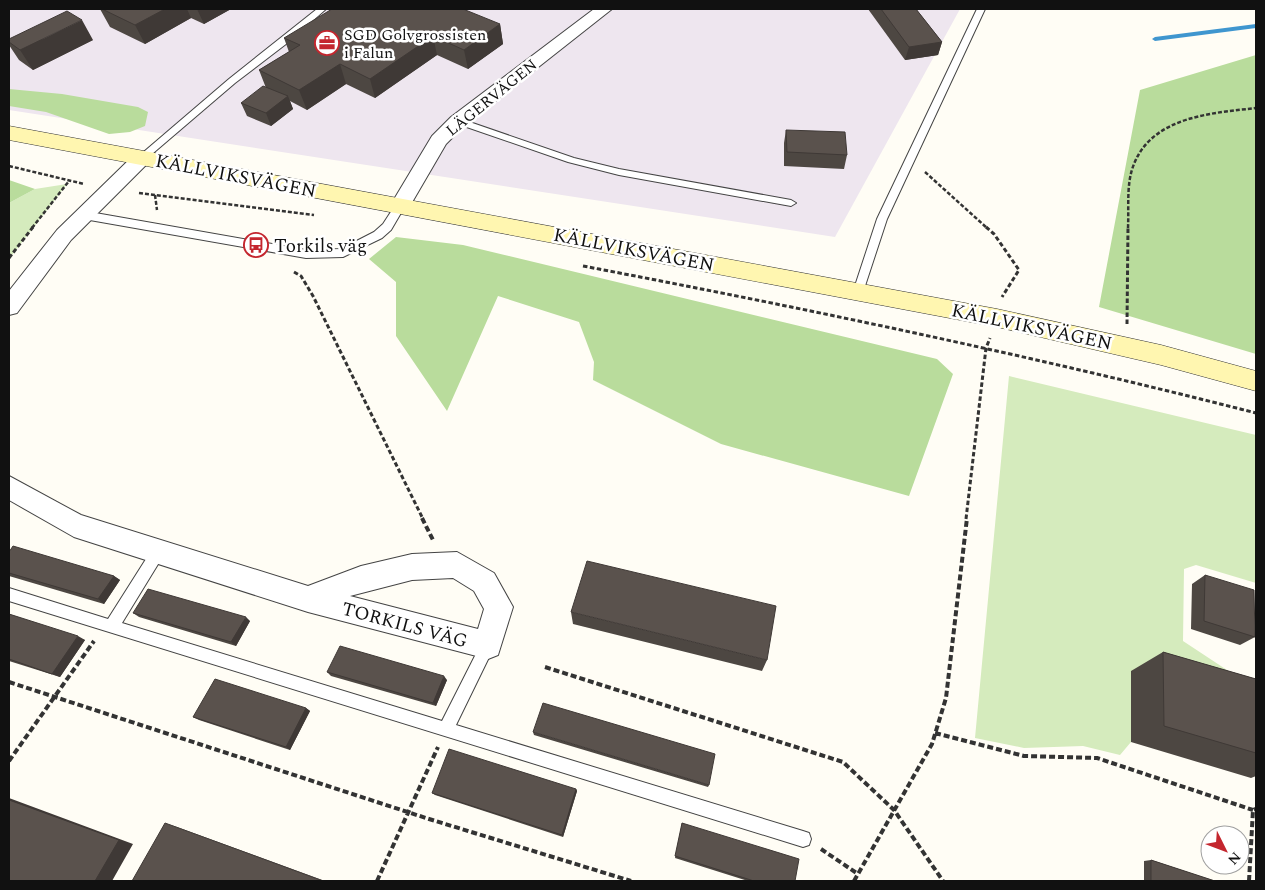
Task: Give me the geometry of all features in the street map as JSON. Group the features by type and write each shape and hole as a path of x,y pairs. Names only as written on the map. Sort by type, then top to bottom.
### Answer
{"street":[{"name":"LÄGERVÄGEN","path":"400,206 439,140 458,121 604,9"},
{"name":"KÄLLVIKSVÄGEN","path":"9,132 997,318 1127,347 1256,380"},
{"path":"9,307 64,235 142,158"},
{"name":"TORKILS VÄG","path":"9,488 74,525 308,599 488,645 499,606 484,582 457,565 412,567 361,579 308,599"}],"lane":[{"path":"142,158 232,81 284,42 322,9"},
{"path":"858,292 882,219 909,158 940,99 981,9"},
{"path":"458,121 591,165 791,202"},
{"path":"84,215 306,254 343,253 378,235 387,227 400,206"},
{"path":"111,627 158,552"},
{"path":"9,595 803,839"},
{"path":"446,728 488,645"}],"path":[{"path":"1126,380 1129,187 1130,171 1137,153 1143,144 1156,134 1178,123 1210,114 1256,108"},
{"path":"909,158 994,234 1020,270"},
{"path":"9,166 69,181 111,188 316,215"},
{"path":"9,258 69,181"},
{"path":"575,264 776,303 986,348 1126,380 1256,413"},
{"path":"292,271 301,276 313,296 446,566"},
{"path":"854,881 932,744 946,698 986,348"},
{"path":"9,761 95,640 111,627"},
{"path":"545,667 843,762 894,810 943,881"},
{"path":"9,682 410,813 631,881"},
{"path":"377,881 410,813 446,728"},
{"path":"935,733 1024,756 1097,758 1255,809 1249,881"},
{"path":"803,839 858,874"}],"shaded area":[{"path":"9,9 960,9 835,237 9,110"}],"green space":[{"path":"1256,55 1256,354 1099,307 1140,90"},
{"path":"9,89 62,94 138,107 148,112 145,126 130,132 109,134 46,112 9,106"},
{"path":"9,180 35,189 9,203"},
{"path":"67,184 9,259 9,203 35,189"},
{"path":"396,237 463,245 937,359 953,374 909,496 721,444 593,380 594,362 579,322 498,296 447,411 396,336 396,282 369,259"},
{"path":"1009,376 1256,435 1256,583 1196,565 1184,569 1183,641 1230,672 1131,672 1131,742 1120,755 1083,746 1024,748 975,738"}],"building":[{"path":"102,9 165,9 135,25"},
{"path":"332,9 463,9 500,24 464,50 433,36 370,79 340,64 299,90 259,70 300,45 284,38"},
{"path":"881,9 916,9 942,42 909,47"},
{"path":"67,11 82,20 20,50 9,42 9,39"},
{"path":"263,86 288,96 266,113 241,103"},
{"path":"786,130 845,132 847,155 787,152"},
{"path":"13,546 114,576 98,599 9,573 9,552"},
{"path":"587,561 776,606 767,660 571,612"},
{"path":"1205,575 1254,590 1255,637 1204,621"},
{"path":"148,589 246,617 231,642 133,613"},
{"path":"9,614 78,636 52,674 9,659"},
{"path":"340,646 444,676 433,703 327,672"},
{"path":"1163,652 1256,679 1256,753 1164,726"},
{"path":"215,679 306,708 286,747 193,717"},
{"path":"543,703 715,754 709,785 533,732"},
{"path":"449,749 576,789 562,835 432,793"},
{"path":"9,800 119,840 95,881 9,881"},
{"path":"165,823 323,881 132,881"},
{"path":"682,823 799,859 795,881 754,881 675,856"},
{"path":"1151,860 1215,881 1151,881"}],"waterway":[{"path":"1155,39 1256,26"}],"place":[{"name":"SGD Golvgrossisten i Falun","path":"327,43"},
{"name":"Torkils väg","path":"256,245"}]}
